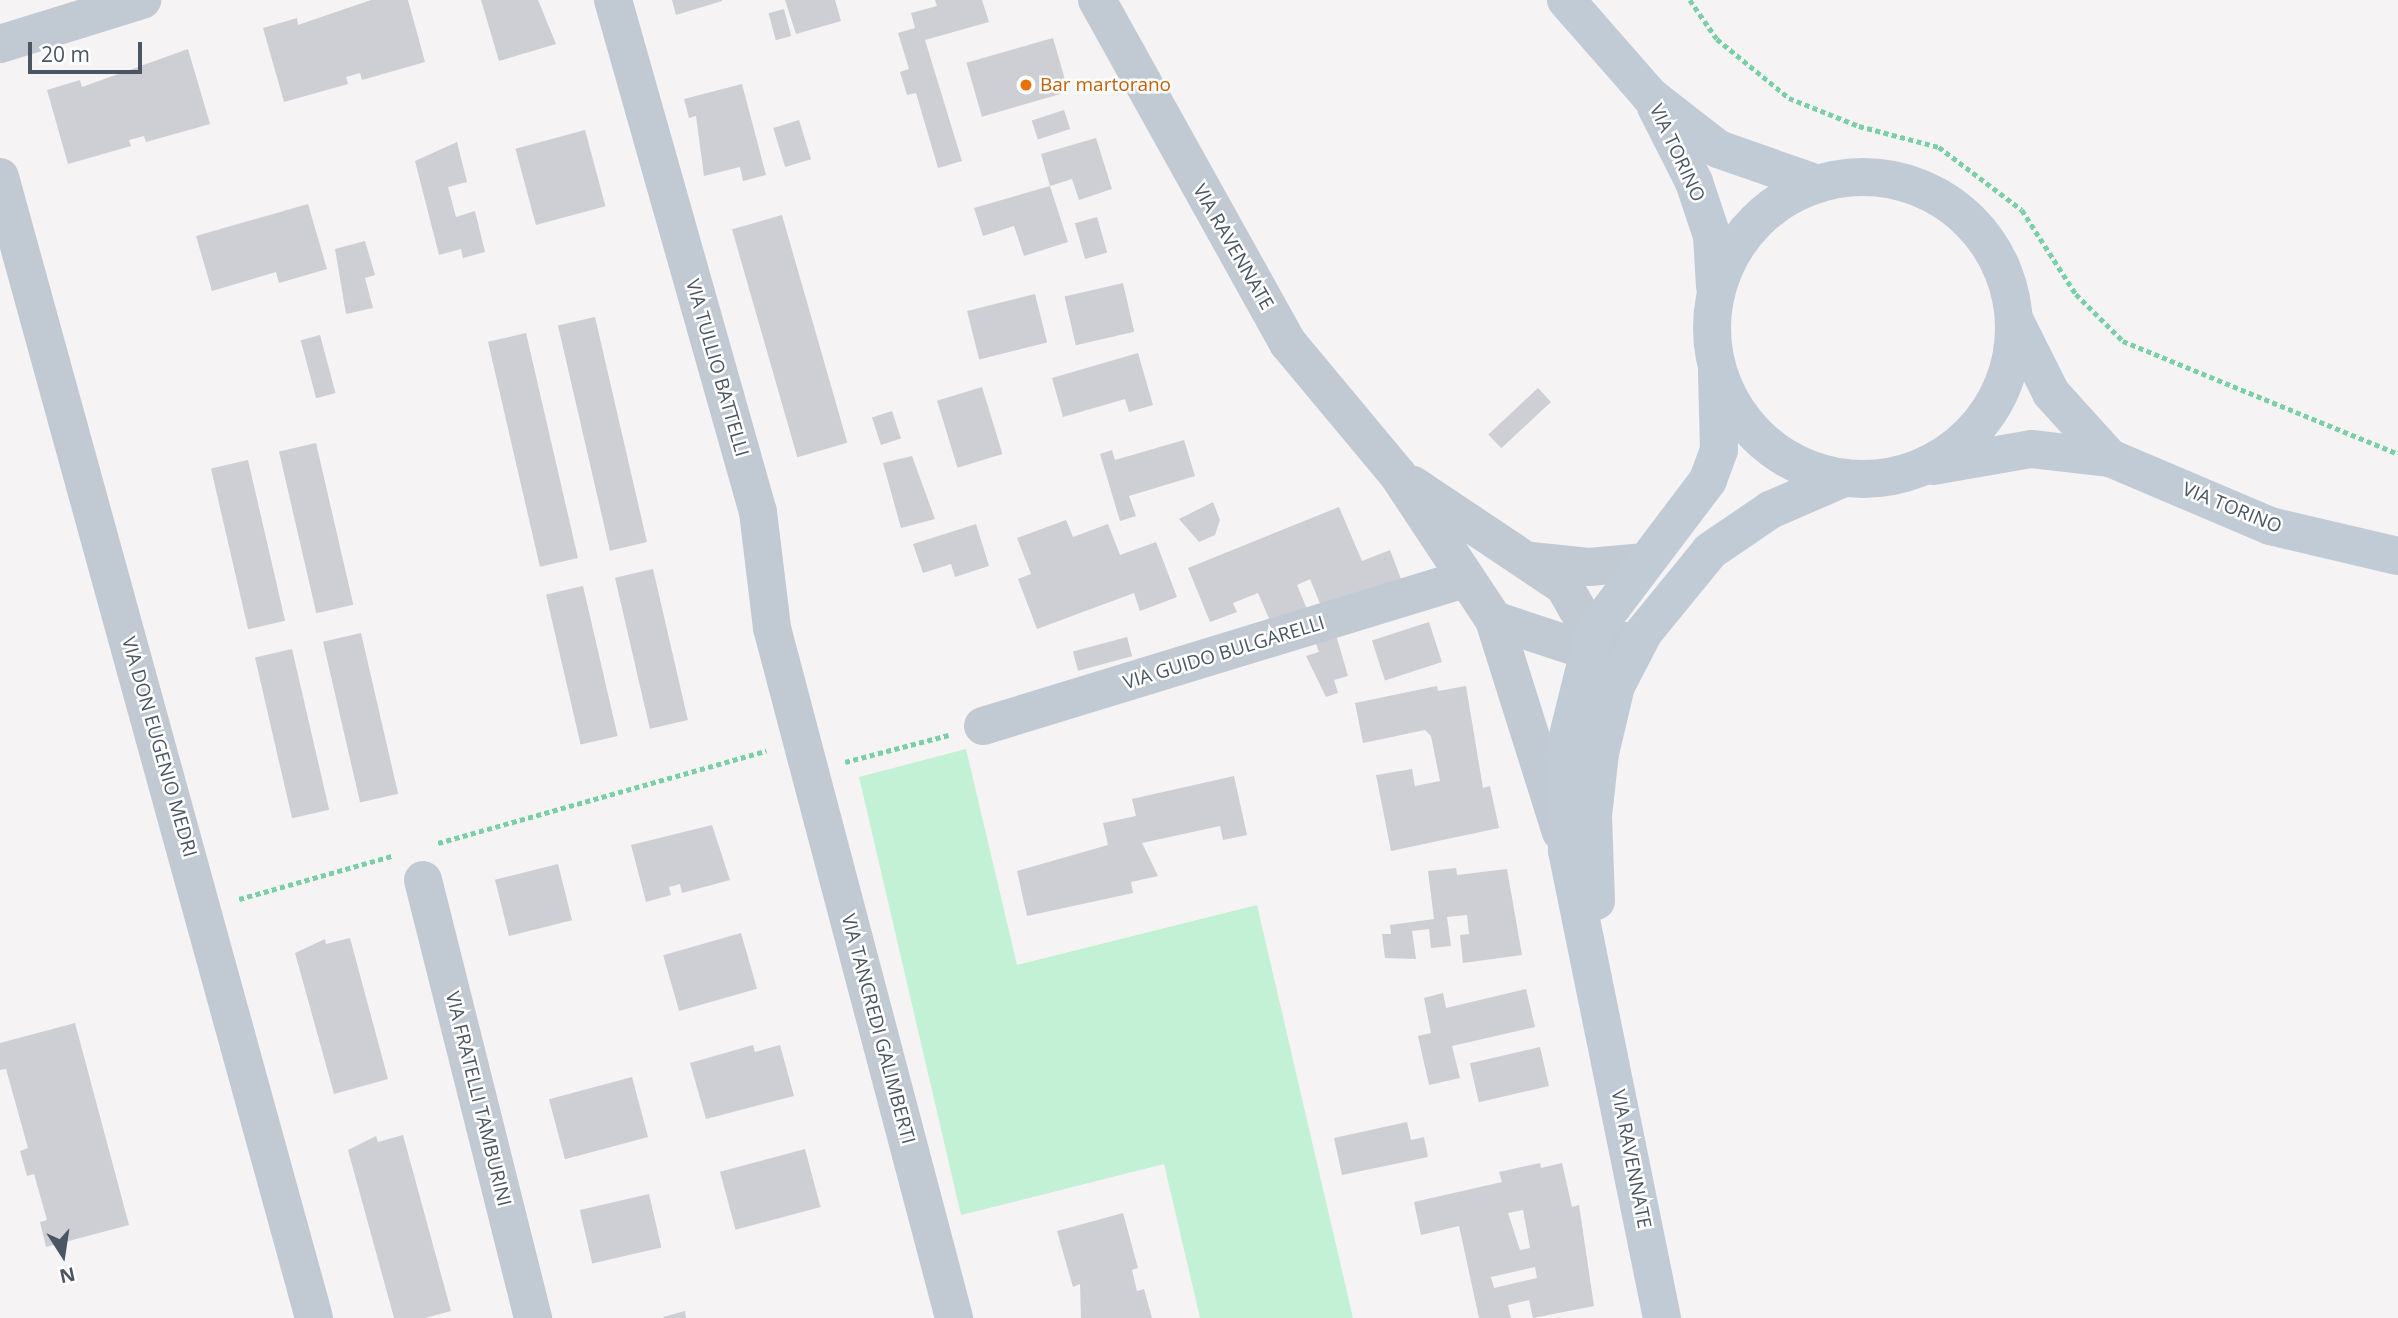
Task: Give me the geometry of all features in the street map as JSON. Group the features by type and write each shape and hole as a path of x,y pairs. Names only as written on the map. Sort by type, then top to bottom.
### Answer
{"main road":[{"name":"VIA TORINO","path":"1566,0 1650,96 1718,149 1818,184"},
{"name":"VIA TORINO","path":"1650,96 1694,181 1712,236 1715,293"},
{"path":"1857,177 1897,181 1934,194 1966,217 1991,247 2008,283 2015,321 2010,368 1991,410 1960,444 1920,468 1883,478 1844,478 1801,467 1765,444 1736,411 1717,372 1711,333 1715,293 1736,245 1772,207 1818,184 1857,177"},
{"name":"VIA TORINO","path":"2015,321 2051,393 2110,458"},
{"name":"VIA RAVENNATE","path":"1662,1318 1600,1001 1567,851 1564,752 1594,643 1645,562 1708,480 1719,450 1717,372"},
{"name":"VIA TORINO","path":"1920,468 2031,449 2110,458 2270,526 2398,556"},
{"name":"VIA RAVENNATE","path":"1600,1001 1593,816 1616,686 1644,632 1710,551 1770,510 1844,478"}],"street":[{"path":"0,44 142,0"},
{"name":"VIA TULLIO BATTELLI","path":"613,0 758,512 772,628 805,757"},
{"name":"VIA RAVENNATE","path":"1097,0 1288,342 1398,475 1464,579 1494,620 1567,851"},
{"name":"VIA DON EUGENIO MEDRI","path":"0,177 205,909 314,1318"},
{"name":"VIA RAVENNATE","path":"1398,475 1531,561 1564,586 1616,686"},
{"name":"VIA RAVENNATE","path":"1531,561 1590,567 1645,562"},
{"name":"VIA GUIDO BULGARELLI","path":"983,726 1464,579"},
{"path":"1494,620 1594,643 1644,632"},
{"name":"VIA TANCREDI GALIMBERTI","path":"805,757 954,1318"},
{"name":"VIA FRATELLI TAMBURINI","path":"419,859 533,1318"}],"path":[{"path":"1690,0 1717,39 1789,98 1859,126 1939,147 2022,210 2076,294 2123,341 2398,454"},
{"path":"205,909 419,859 805,757 983,726"}],"green space":[{"path":"966,749 1017,965 1257,905 1353,1318 1200,1318 1164,1164 961,1215 859,777"}],"building":[{"path":"371,0 408,0 425,62 362,80 360,73 346,77 348,84 284,102 263,28 297,18 298,25"},
{"path":"481,0 538,0 556,44 499,61"},
{"path":"672,0 722,0 722,1 676,15"},
{"path":"785,0 835,0 841,21 796,34"},
{"path":"935,0 982,0 989,22 925,40 962,161 938,168 916,93 907,95 900,72 909,69 898,33 915,28 911,13 937,6"},
{"path":"784,9 791,36 776,40 769,13"},
{"path":"1053,38 1068,92 982,117 966,63"},
{"path":"188,49 210,124 146,142 144,136 129,140 131,146 68,164 47,90 80,80 82,87"},
{"path":"742,84 766,175 743,181 740,167 704,176 696,116 689,118 684,99"},
{"path":"1064,110 1070,129 1038,140 1032,121"},
{"path":"799,120 811,159 785,167 773,128"},
{"path":"585,130 605,206 536,225 515,149"},
{"path":"1096,138 1112,189 1079,200 1072,179 1050,186 1041,154"},
{"path":"457,142 467,182 448,187 456,217 475,211 485,252 463,258 461,249 439,255 415,161"},
{"path":"1050,186 1068,242 1024,256 1014,226 983,236 974,208"},
{"path":"308,204 327,269 279,283 276,272 212,291 196,236"},
{"path":"782,215 847,443 797,457 732,229"},
{"path":"1097,217 1107,253 1085,259 1075,223"},
{"path":"365,241 375,275 365,278 373,308 346,314 335,249"},
{"path":"1123,283 1134,332 1076,345 1065,296"},
{"path":"1035,294 1047,343 979,359 967,311"},
{"path":"595,317 647,542 610,551 558,326"},
{"path":"526,333 578,558 540,567 488,342"},
{"path":"320,335 336,393 316,398 301,340"},
{"path":"1138,353 1153,405 1129,412 1125,399 1063,417 1052,378"},
{"path":"982,387 1002,454 958,468 937,401"},
{"path":"1538,388 1551,402 1501,448 1488,434"},
{"path":"892,411 901,439 881,445 872,417"},
{"path":"1184,440 1195,476 1129,496 1136,516 1120,521 1100,454 1112,450 1115,460"},
{"path":"316,443 353,605 316,613 279,452"},
{"path":"912,456 935,519 901,528 883,463"},
{"path":"248,460 285,621 248,629 211,469"},
{"path":"1213,502 1220,520 1215,535 1199,542 1179,519"},
{"path":"1339,507 1362,561 1390,550 1401,579 1321,606 1310,579 1297,585 1307,609 1271,623 1258,593 1233,603 1237,612 1210,622 1188,568"},
{"path":"1066,520 1073,537 1108,524 1120,555 1156,542 1177,597 1140,611 1134,593 1037,629 1018,579 1031,574 1017,538"},
{"path":"976,524 989,566 955,577 951,564 923,573 913,544"},
{"path":"653,569 688,720 650,729 615,578"},
{"path":"583,586 618,736 581,745 546,595"},
{"path":"1429,622 1442,662 1385,680 1372,641"},
{"path":"361,633 398,794 360,803 323,642"},
{"path":"1336,635 1348,676 1334,680 1338,693 1326,697 1306,656 1319,652 1315,641"},
{"path":"1127,637 1132,656 1078,671 1073,651"},
{"path":"292,649 329,810 292,818 255,658"},
{"path":"1437,686 1438,691 1466,686 1483,788 1490,786 1499,828 1391,851 1376,775 1412,769 1415,786 1440,781 1431,736 1425,730 1363,743 1355,703"},
{"path":"1234,776 1247,835 1223,840 1220,826 1142,843 1158,876 1131,882 1133,893 1027,916 1017,871 1108,845 1103,823 1136,816 1132,799"},
{"path":"712,825 730,880 682,893 680,884 669,887 671,895 646,902 631,845"},
{"path":"558,864 572,920 509,936 495,880"},
{"path":"1456,868 1457,875 1507,869 1522,955 1463,963 1460,935 1469,934 1467,915 1447,917 1451,946 1431,948 1429,929 1412,931 1416,959 1385,958 1382,934 1391,934 1390,925 1434,919 1428,871"},
{"path":"741,933 757,989 679,1011 663,955"},
{"path":"350,938 388,1079 334,1094 295,953 325,939 326,944"},
{"path":"1526,989 1535,1027 1452,1046 1460,1078 1429,1085 1418,1036 1431,1033 1424,998 1443,993 1446,1008"},
{"path":"75,1023 129,1225 46,1247 40,1222 47,1220 34,1174 27,1176 20,1151 28,1148 6,1069 0,1070 0,1043"},
{"path":"753,1045 755,1052 780,1045 794,1096 706,1119 690,1063"},
{"path":"1540,1047 1549,1086 1479,1102 1470,1063"},
{"path":"632,1077 648,1137 565,1159 549,1099"},
{"path":"1407,1122 1411,1140 1424,1137 1428,1157 1342,1175 1334,1138"},
{"path":"403,1135 451,1311 425,1318 394,1318 348,1150 376,1136 378,1142"},
{"path":"805,1149 821,1207 736,1230 720,1172"},
{"path":"1540,1163 1541,1168 1562,1163 1572,1207 1579,1205 1594,1306 1533,1318 1529,1300 1508,1305 1511,1318 1479,1318 1459,1226 1421,1235 1414,1202 1502,1182 1499,1172","holes":["1523,1210 1530,1248 1520,1250 1508,1213","1535,1267 1537,1278 1494,1288 1491,1277"]},
{"path":"649,1194 661,1248 592,1264 580,1210"},
{"path":"1123,1213 1138,1268 1132,1270 1137,1291 1144,1289 1152,1318 1081,1318 1080,1284 1073,1287 1057,1231"},
{"path":"685,1311 686,1318 663,1317"}],"place":[{"name":"Bar martorano","path":"1026,85"}]}
